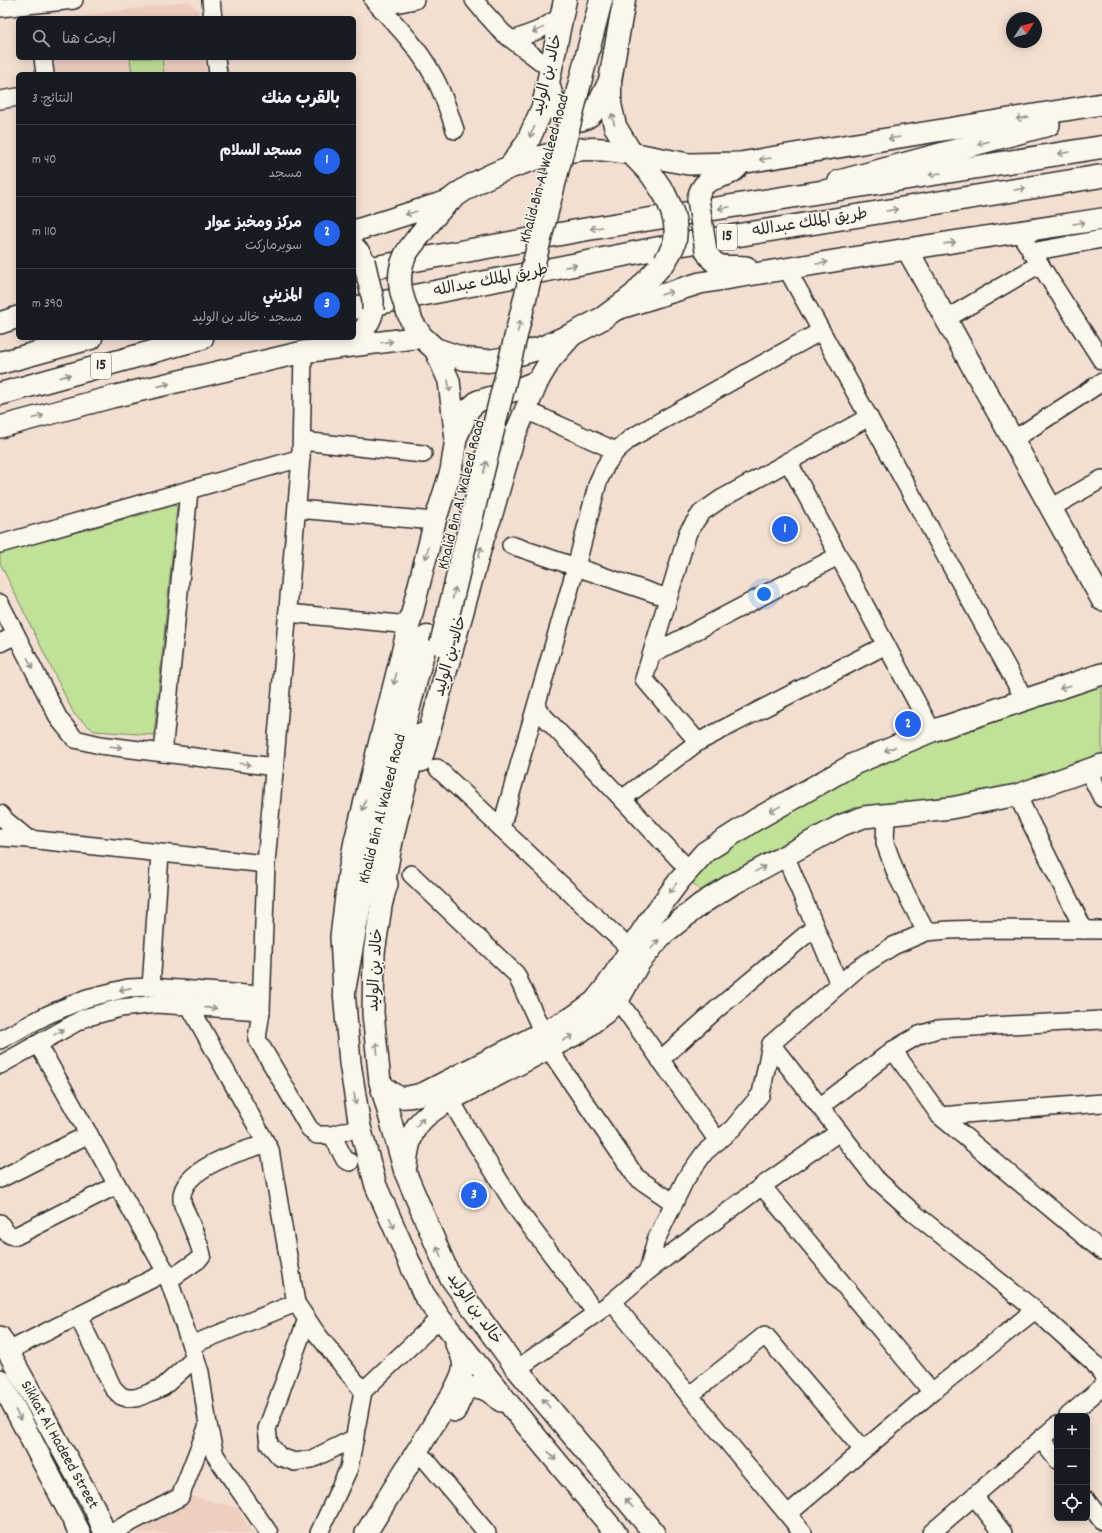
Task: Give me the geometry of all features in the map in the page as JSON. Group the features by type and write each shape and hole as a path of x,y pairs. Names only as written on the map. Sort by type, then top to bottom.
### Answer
{"highway":[{"name":"Khalid Bin Al Waleed Road","path":"382,900 391,838 504,324 563,104 587,0"},
{"name":"Khalid Bin Al Waleed Road","path":"344,991 357,913 373,842 412,701 434,641 528,286 601,0"},
{"name":"خالد بن الوليد","path":"624,0 610,81 610,104 615,126 631,153 651,174 664,193 672,209 675,227 674,245 666,261 634,295 616,309 588,327 541,348 502,359 488,361 465,359 424,337 404,304 399,281 405,256 419,236 448,201 489,177 510,167 541,157 576,149 601,149 631,153"},
{"name":"خالد بن الوليد","path":"510,167 527,144 543,107 563,8"},
{"path":"550,77 554,105 563,116 574,120 582,119 591,114 610,81"},
{"name":"طريق الملك عبدالله","path":"357,260 588,229 1102,147"},
{"name":"طريق الملك عبدالله","path":"364,309 659,248 1102,176"},
{"name":"15","path":"0,363 84,340"},
{"name":"15","path":"0,394 195,340"}],"main road":[{"path":"631,153 688,164 740,162 1102,104"},
{"path":"756,202 1102,112"},
{"path":"740,162 730,173 708,181 701,189 698,199 706,251 712,260 721,267 744,266 763,273"},
{"path":"356,230 448,201"},
{"path":"616,309 700,283 1102,219"},
{"path":"907,249 1051,508 1101,594"},
{"path":"356,336 371,318 364,309 373,300 357,260"},
{"path":"0,323 16,318"},
{"name":"خالد بن الوليد","path":"573,334 551,359 538,381 514,437 503,471 396,856 382,900 374,953 373,1013 380,1082 405,1172 450,1277 517,1369 654,1533"},
{"path":"0,427 112,397 303,352 424,337"},
{"name":"خالد بن الوليد","path":"424,337 449,381 456,439 451,471 435,520 355,841 349,872 341,937 350,1063 360,1127 376,1186 423,1293 440,1318 518,1416 616,1533"},
{"path":"337,348 352,340"},
{"path":"456,439 469,409 478,401 512,391 538,381"},
{"path":"546,1041 573,1017 595,1001 679,881 705,852 755,820 854,764 932,731 1102,674"},
{"path":"380,1082 389,1091 397,1096 408,1098 424,1093 446,1092 546,1041 580,1032 605,1013 618,1000 639,963 662,935 701,904 731,885 842,825 864,817 951,808 1017,795 1095,767"},
{"path":"405,1172 407,1149 414,1130 422,1118 435,1108 446,1092"},
{"path":"366,1533 453,1393 463,1374 464,1364 459,1349 440,1318"},
{"name":"Sikkat Al Hadeed Street","path":"4,1344 94,1507 105,1533"},
{"name":"Sikkat Al Hadeed Street","path":"0,1380 80,1533"},
{"path":"381,1533 465,1393 474,1387 485,1388 518,1416"}],"street":[{"path":"0,8 33,8 74,0"},
{"path":"211,0 212,16"},
{"path":"376,3 415,0"},
{"path":"474,0 498,28 550,77"},
{"path":"376,3 391,18 420,55 434,76 455,130"},
{"path":"512,40 539,30 563,8"},
{"path":"43,60 45,72"},
{"path":"216,60 218,72"},
{"path":"0,100 16,97"},
{"path":"1019,232 1102,361"},
{"path":"946,319 1035,258 1102,239"},
{"path":"787,269 1025,700"},
{"path":"501,828 576,567 598,482 606,465 616,451 631,438 821,331"},
{"path":"303,352 301,458 266,864 261,1003 257,1039 309,1128 317,1136 332,1135 360,1127"},
{"path":"1013,440 1102,382"},
{"path":"526,410 616,451"},
{"path":"698,742 644,679 688,532 701,513 720,499 869,417"},
{"path":"302,441 422,454"},
{"path":"0,544 301,458"},
{"path":"788,461 932,731"},
{"path":"1051,508 1102,479"},
{"path":"163,753 189,490"},
{"path":"297,509 435,520"},
{"path":"511,545 668,598"},
{"path":"652,654 838,556"},
{"path":"0,603 59,719 75,739 100,745 275,767"},
{"path":"288,613 409,625"},
{"path":"0,643 16,635"},
{"path":"622,799 698,742 886,645"},
{"path":"536,708 689,870"},
{"path":"1095,767 1102,798"},
{"path":"437,768 630,949"},
{"path":"1017,795 1084,930"},
{"path":"0,814 28,839"},
{"path":"886,815 885,843 897,876 926,932"},
{"path":"0,837 266,864"},
{"path":"150,987 160,854"},
{"path":"785,855 839,984"},
{"path":"411,874 516,974 546,1041 636,1176 674,1203"},
{"path":"660,1060 717,1009 815,927"},
{"path":"648,1271 656,1240 685,1180 705,1152 733,1128 761,1094 770,1044 857,969 893,946 926,932 984,929 1102,930"},
{"path":"0,1040 47,1015 86,998 128,988 150,987 180,989 261,1003"},
{"path":"180,989 270,1150 296,1303 317,1334 363,1391"},
{"path":"618,1000 718,1141"},
{"path":"0,1065 84,1018 120,1008 156,1004 189,1006 261,1003"},
{"path":"820,1107 893,1050 920,1035 938,1029 1102,1020"},
{"path":"38,1044 168,1276 200,1372 208,1424 215,1455 269,1533"},
{"path":"770,1044 876,1179 914,1213 1034,1310 1093,1362 1102,1374"},
{"path":"893,1050 940,1116 1102,1251"},
{"path":"446,1092 517,1209 596,1313"},
{"path":"940,1116 1102,1103"},
{"path":"517,1369 612,1302 648,1271 762,1186 839,1132"},
{"path":"0,1179 89,1134"},
{"path":"332,1135 345,1160 350,1162"},
{"path":"4,1344 78,1316 168,1276 198,1260 202,1255 200,1246 182,1201 182,1191 187,1182 206,1167 230,1155 266,1144"},
{"path":"0,1223 5,1232 9,1235 20,1235 117,1185"},
{"path":"762,1186 932,1392"},
{"path":"612,1302 804,1533"},
{"path":"78,1316 113,1388 121,1396 136,1398 163,1387 193,1351 296,1303"},
{"path":"788,1514 862,1450 1034,1310"},
{"path":"319,1533 349,1468 363,1391 440,1318"},
{"path":"307,1319 267,1429 269,1444 280,1457 295,1462 312,1458 355,1438"},
{"path":"690,1396 765,1335 862,1450"},
{"path":"1072,1413 1102,1387"},
{"path":"110,1533 180,1497 208,1424"},
{"path":"931,1533 1054,1428"},
{"path":"1041,1439 1054,1456"},
{"path":"426,1460 487,1533"},
{"path":"974,1496 1003,1533"},
{"path":"1090,1505 1102,1521"}],"shaded area":[{"path":"189,1 198,10 199,16 82,16"},
{"path":"54,60 204,60 206,72 56,72"},
{"path":"190,1496 237,1507 252,1533 128,1533"}],"green space":[{"path":"130,60 162,60 164,72 132,72"},
{"path":"177,505 154,735 94,731 74,714 0,563 0,553"},
{"path":"1102,682 1102,754 1000,790 873,814 706,897 690,880 716,856 768,822 863,771 961,730"}],"place":[{"name":"مسجد السلام","path":"785,529"},
{"name":"مركز ومخبز عوار","path":"908,724"},
{"name":"المزيني","path":"474,1195"}]}
